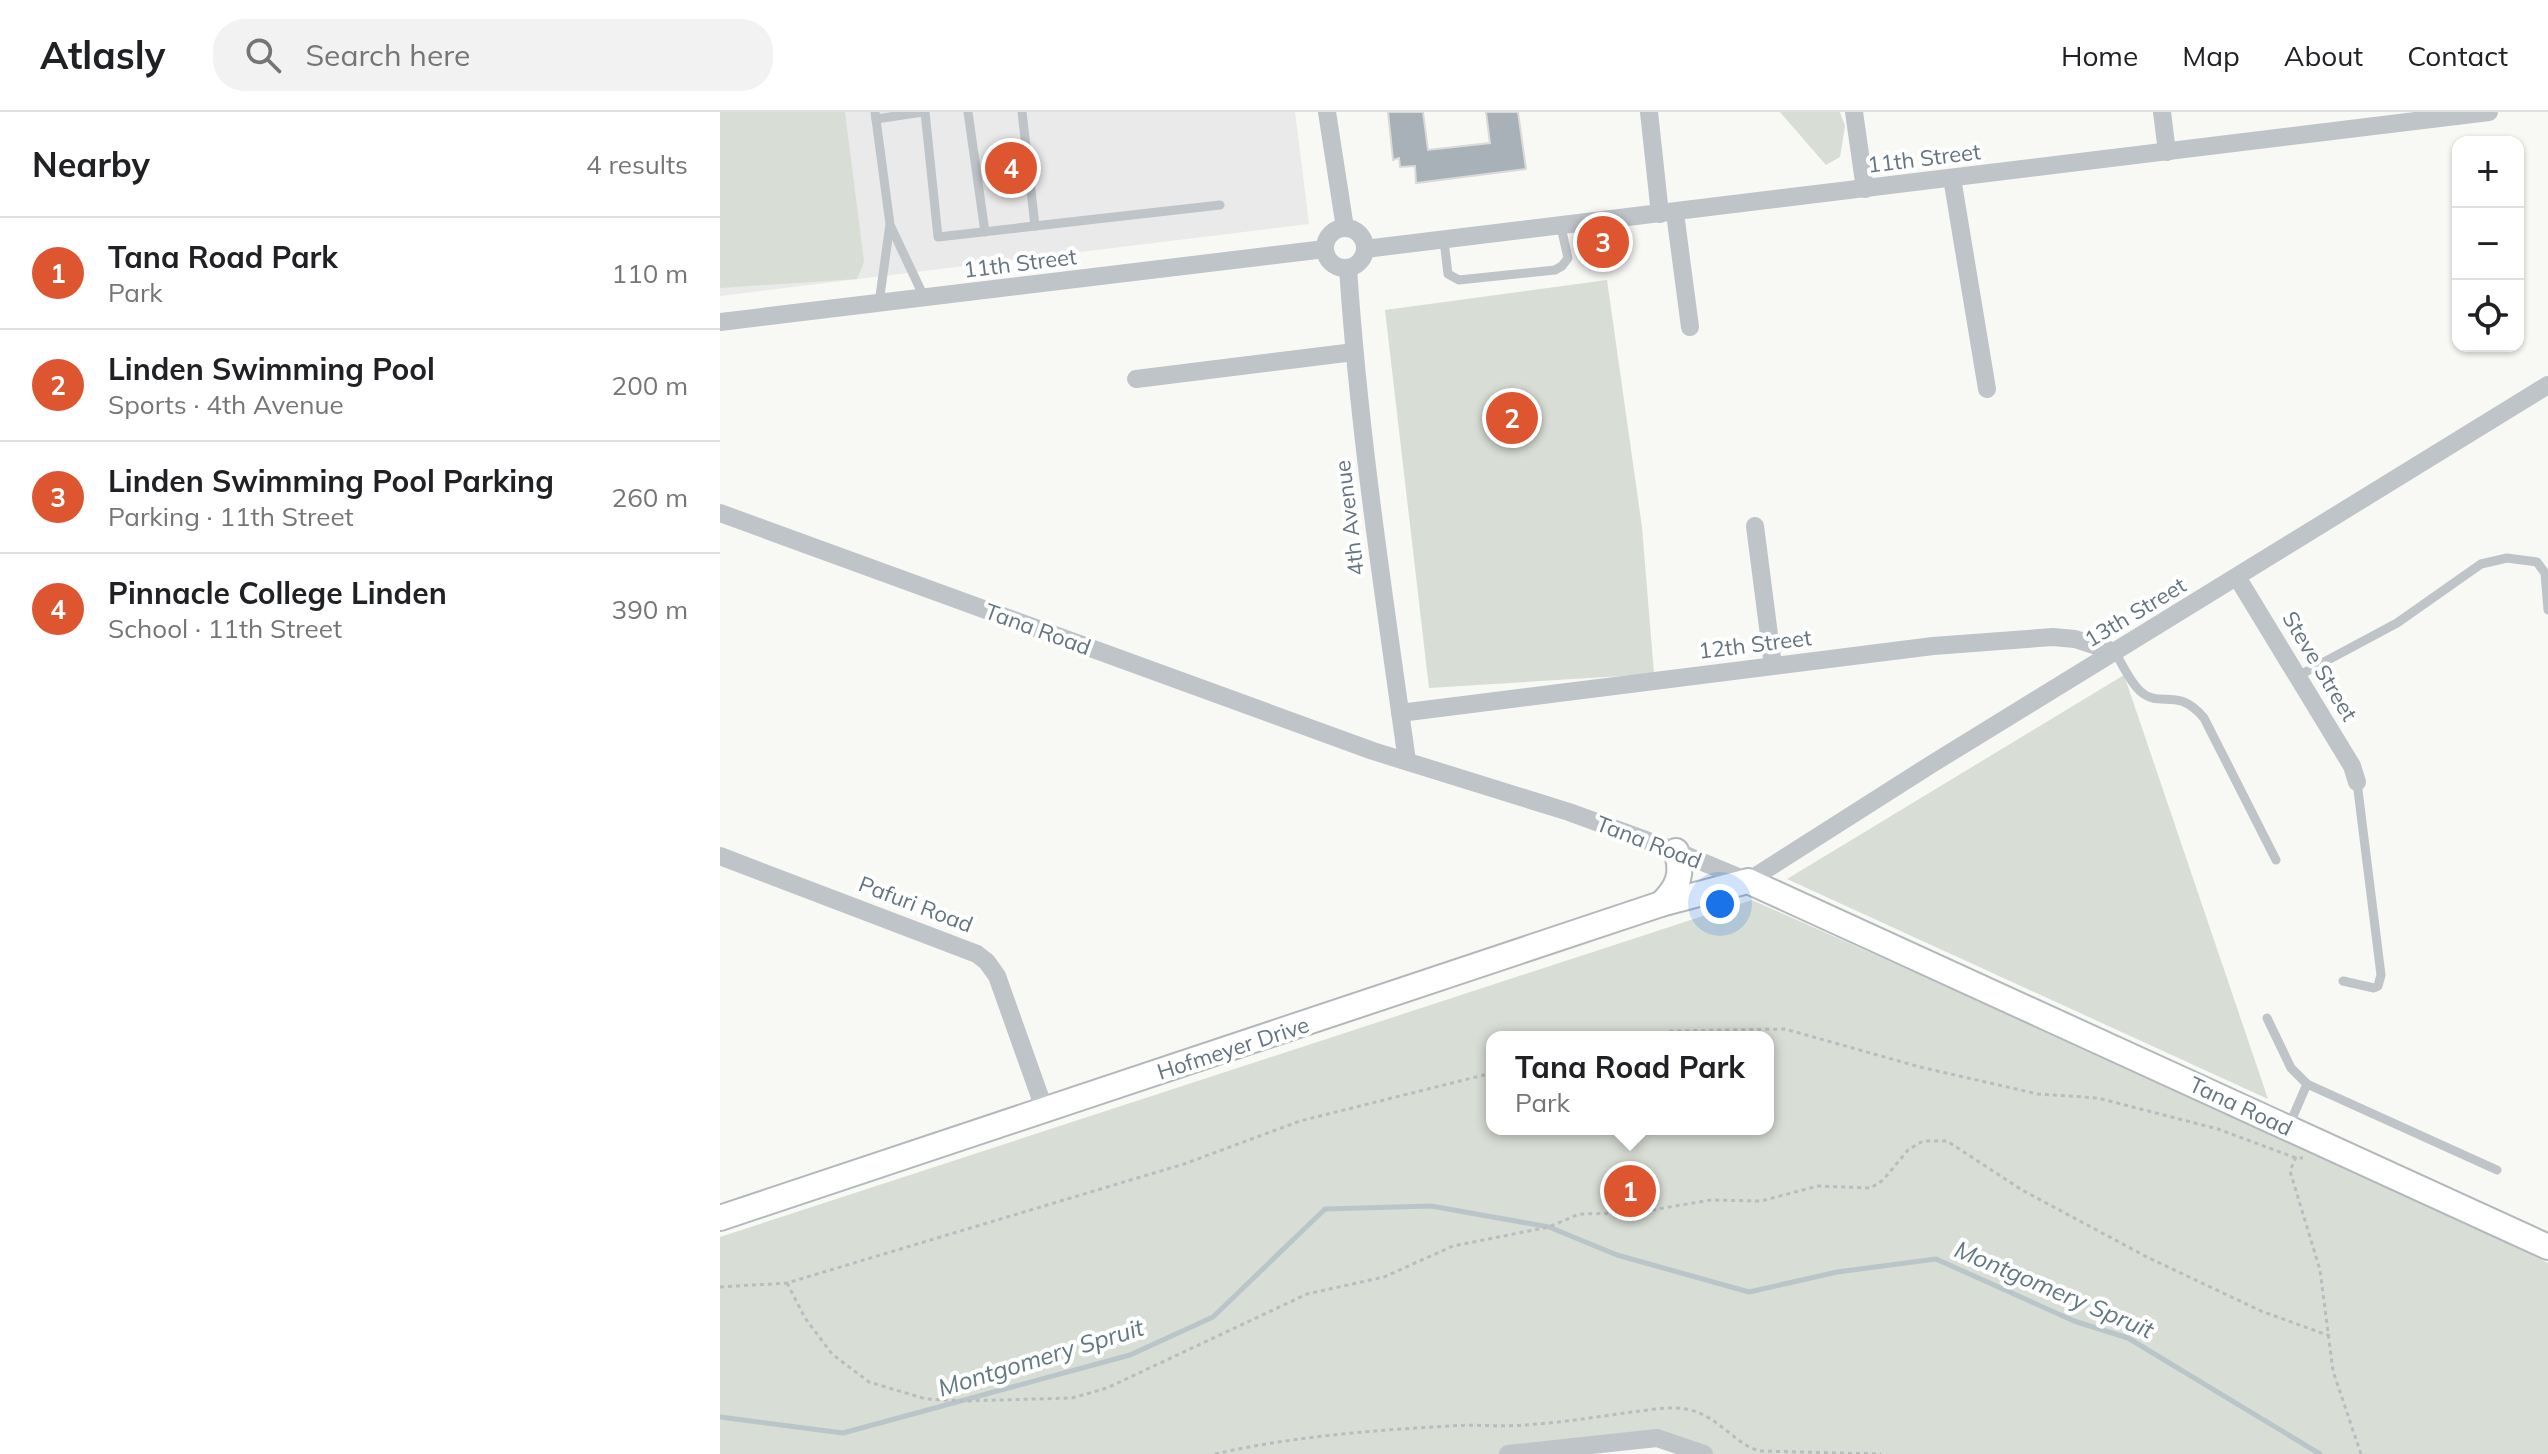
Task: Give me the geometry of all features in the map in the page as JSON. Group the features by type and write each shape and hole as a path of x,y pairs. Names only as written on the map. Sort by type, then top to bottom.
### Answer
{"main road":[{"path":"1661,904 1671,895 1679,879 1680,863 1676,851"},
{"name":"Hofmeyer Drive","path":"720,1218 1661,904 1748,881"},
{"name":"Tana Road","path":"1748,881 2301,1140 2548,1247"}],"street":[{"path":"1327,112 1345,228"},
{"path":"1649,112 1690,327"},
{"path":"1854,112 1865,189"},
{"path":"2162,112 2167,152"},
{"name":"11th Street","path":"1365,249 2489,112"},
{"path":"1952,178 1987,389"},
{"path":"1345,228 1361,237 1365,249 1360,261 1348,268 1335,266 1326,256 1325,249 1325,243 1333,232 1345,228"},
{"name":"11th Street","path":"720,322 1325,249"},
{"name":"4th Avenue","path":"1348,268 1354,352 1379,573 1407,761"},
{"path":"1136,379 1354,352"},
{"name":"13th Street","path":"1748,881 1935,762 2548,385"},
{"name":"Tana Road","path":"720,513 1407,761 1569,812 1748,881"},
{"path":"1755,526 1773,666"},
{"name":"Steve Street","path":"2237,577 2352,766 2357,782"},
{"name":"12th Street","path":"1400,713 1933,646 2042,637 2075,639 2115,652"},
{"name":"Pafuri Road","path":"720,856 977,954 997,976 1045,1111"},
{"path":"1508,1454 1657,1438 1704,1454"}],"lane":[{"path":"879,304 890,224 875,115 924,112 938,237 1220,205"},
{"path":"968,112 985,232"},
{"path":"1022,112 1035,226"},
{"path":"890,224 925,299"},
{"path":"1444,241 1448,274 1459,280 1555,270 1568,258 1561,227"},
{"path":"2298,676 2397,623 2468,572 2489,561 2507,558 2537,562 2545,573 2548,610"},
{"path":"2115,652 2139,691 2151,697 2179,699 2192,704 2204,718 2276,860"},
{"path":"2343,981 2374,988 2378,986 2381,975 2357,782"},
{"path":"2267,1018 2291,1068 2307,1084 2497,1170"},
{"path":"2301,1140 2307,1084"}],"path":[{"path":"1670,1031 1785,1029 1920,1067 2038,1094 2098,1098 2218,1129 2296,1158"},
{"path":"720,1287 787,1283 1184,1164 1300,1121 1486,1074"},
{"path":"2301,1140 2290,1171 2320,1270 2333,1371 2361,1454"},
{"path":"2296,1158 2301,1140"},
{"path":"787,1283 805,1318 832,1354 869,1382 926,1399 1072,1398 1107,1388 1307,1294 1384,1277 1453,1246 1549,1227 1579,1214 1634,1213 1711,1200 1761,1201 1818,1186 1871,1188 1883,1180 1908,1150 1923,1141 1947,1141 2022,1190 2147,1257 2261,1311 2330,1336"}],"shaded area":[{"path":"720,112 1295,112 1309,224 720,296"},
{"path":"720,112 845,112 864,262 857,279 720,288"},
{"path":"1780,112 1840,112 1845,126 1840,157 1826,165"},
{"path":"1607,280 1642,527 1654,674 1429,688 1385,310"},
{"path":"2124,675 2268,1099 1787,879"},
{"path":"1752,900 2301,1144 2548,1263 2548,1454 1691,1454 1654,1441 1557,1454 720,1454 720,1237"}],"building":[{"path":"1388,112 1423,112 1428,150 1490,143 1486,112 1518,112 1526,169 1416,183 1415,166 1400,167 1399,158 1393,160"}],"waterway":[{"name":"Montgomery Spruit","path":"720,1417 843,1433 1130,1355 1213,1317 1325,1209 1431,1206 1549,1227 1617,1255 1749,1292 1837,1272 1936,1259 2074,1321 2128,1338 2320,1454"}],"place":[{"name":"Pinnacle College Linden","path":"1011,168"},
{"name":"Linden Swimming Pool Parking","path":"1603,242"},
{"name":"Linden Swimming Pool","path":"1512,418"},
{"name":"Tana Road Park","path":"1630,1191"}]}
